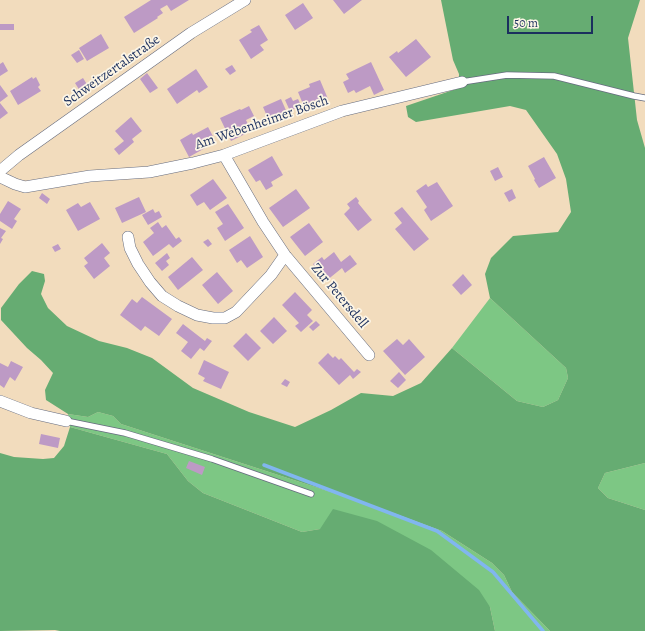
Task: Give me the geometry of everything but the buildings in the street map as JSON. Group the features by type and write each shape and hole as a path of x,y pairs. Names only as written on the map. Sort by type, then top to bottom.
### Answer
{"street":[{"name":"Schweitzertalstraße","path":"0,171 18,155 191,33 245,0"},
{"name":"Am Webenheimer Bösch","path":"0,177 14,184 25,187 90,176 149,172 224,155 342,111 462,82"},
{"name":"Zur Petersdell","path":"224,155 263,222 285,255 369,355"},
{"path":"128,237 130,248 138,264 162,296 197,315 213,318 225,318 236,312 271,275 285,255"},
{"path":"0,401 31,413 66,421"}],"lane":[{"path":"462,82 507,75 554,76 645,98"},
{"path":"66,421 125,433 205,457 311,494"}],"green space":[{"path":"441,0 640,0 628,38 637,120 645,148 645,463 605,473 598,488 608,498 645,510 645,631 550,631 512,592 504,575 492,563 442,531 377,507 121,424 113,416 98,412 88,417 68,414 46,400 45,390 53,373 1,320 1,308 19,284 32,271 44,274 45,281 41,294 48,308 67,326 99,341 127,348 152,358 193,388 249,412 295,427 331,410 361,393 393,396 421,383 452,348 517,401 543,407 558,400 568,378 566,368 490,298 485,274 491,258 513,236 558,232 571,212 566,179 557,154 526,110 510,106 416,122 408,117 406,106 459,88 459,74 453,60"},
{"path":"490,298 566,368 568,378 558,400 543,407 517,401 452,348"},
{"path":"98,412 113,416 121,424 377,507 442,531 492,563 504,575 512,592 550,631 495,631 490,607 320,529 302,532 203,493 188,481 167,454 70,427 68,414 88,417"},
{"path":"70,427 167,454 188,481 203,493 302,532 320,529 333,509 377,521 431,550 479,590 490,607 495,631 0,631 0,453 14,457 43,459 54,458 64,446"},
{"path":"645,463 645,510 608,498 598,488 605,473"}],"waterway":[{"path":"264,465 437,531 493,572 543,631"}]}
